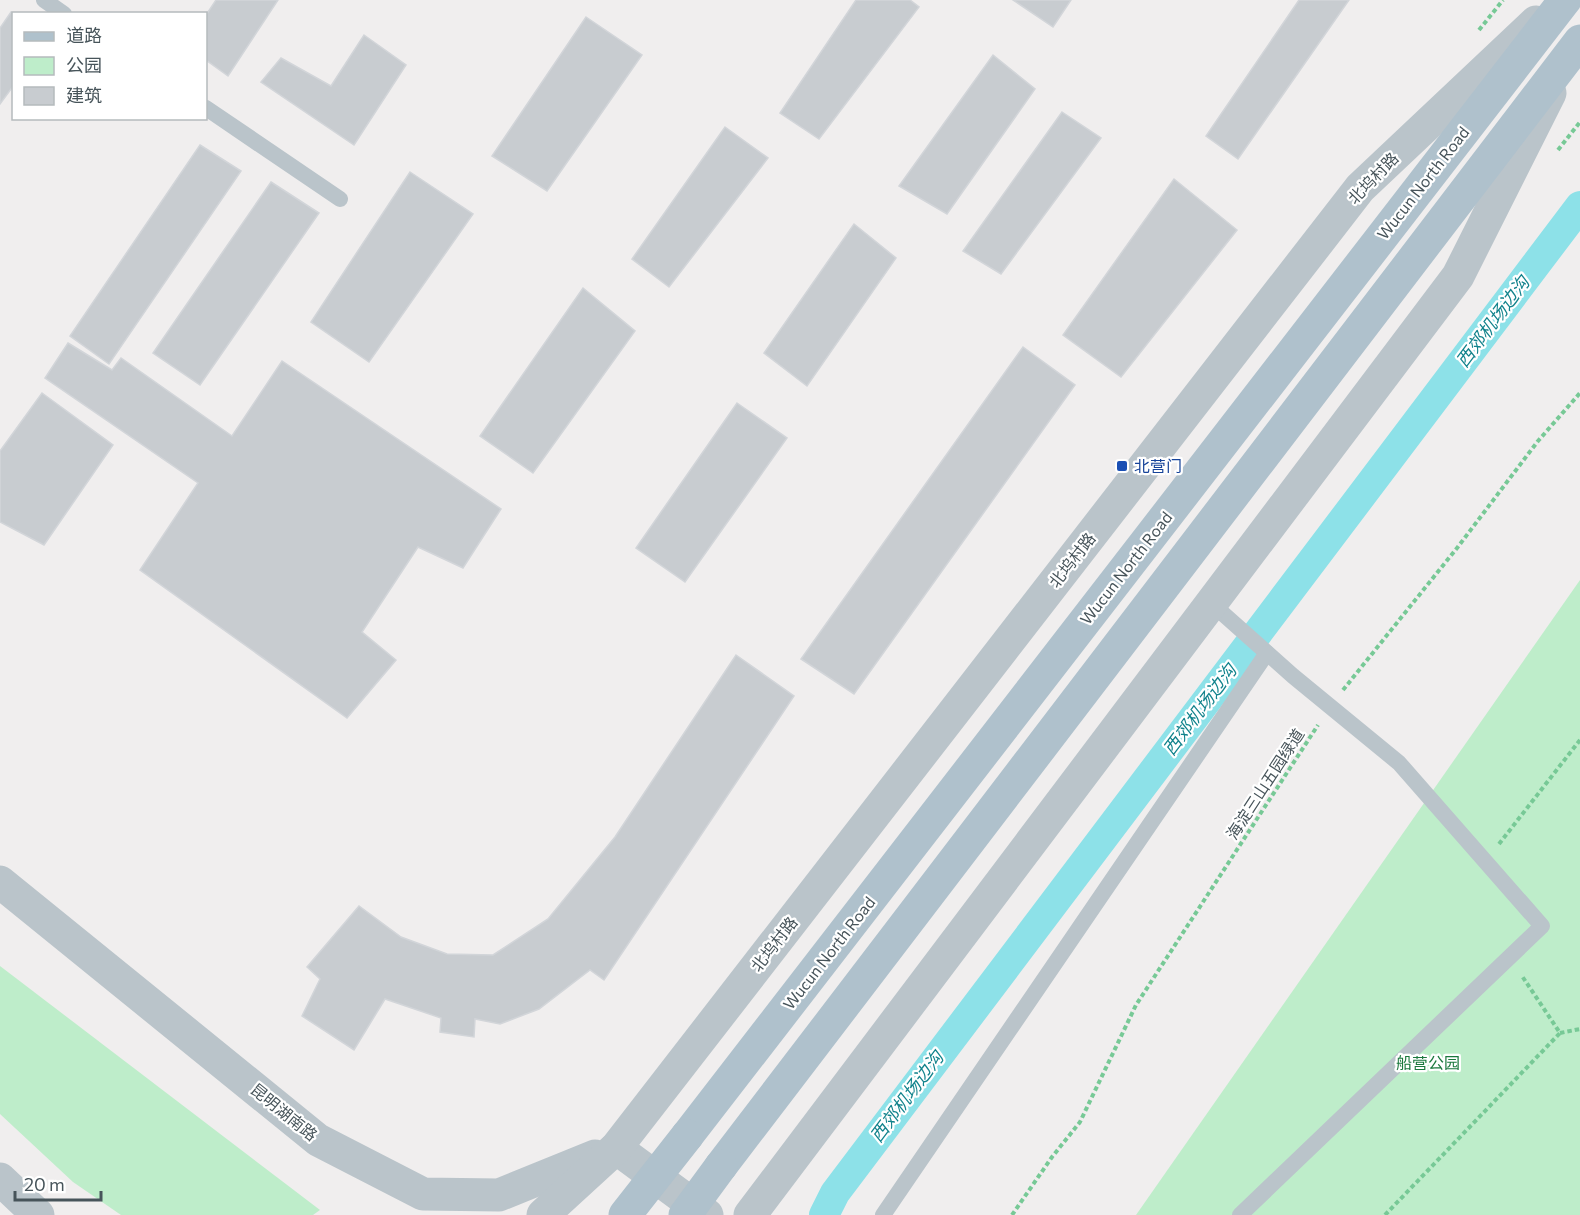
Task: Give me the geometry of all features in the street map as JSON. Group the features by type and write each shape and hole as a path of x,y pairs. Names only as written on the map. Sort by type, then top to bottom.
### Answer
{"main road":[{"name":"Wucun North Road","path":"625,1215 1565,0"},
{"path":"685,1215 1575,47"}],"street":[{"name":"北坞村路","path":"543,1215 616,1148 1360,188 1559,0"},
{"path":"750,1215 1458,276 1575,47"},
{"name":"昆明湖南路","path":"0,882 318,1140 423,1194 499,1195 616,1148"},
{"path":"616,1148 707,1215"},
{"path":"0,1179 38,1215"}],"lane":[{"path":"44,0 61,12"},
{"path":"207,109 340,199"},
{"path":"1211,603 1330,707 1399,763 1542,926 1508,956 1240,1215"},
{"path":"883,1215 1265,651"}],"path":[{"name":"海淀三山五园绿道","path":"1012,1215 1052,1157 1080,1122 1136,1005 1330,707 1457,548 1538,441 1580,393"},
{"path":"1486,861 1580,740"},
{"path":"1508,956 1560,1033"},
{"path":"1384,1215 1560,1033 1580,1029"}],"green space":[{"name":"船营公园","path":"1580,580 1580,1215 1136,1215"},
{"path":"0,966 320,1210 313,1215 121,1215 73,1182 0,1114"}],"building":[{"path":"216,0 278,0 228,76 207,61 207,14"},
{"path":"856,0 910,0 919,7 819,139 780,113"},
{"path":"1013,0 1071,0 1053,27"},
{"path":"1299,0 1349,0 1238,159 1206,136"},
{"path":"12,13 12,88 0,104 0,28"},
{"path":"586,17 642,55 547,191 492,156"},
{"path":"364,35 406,65 354,145 261,82 281,58 331,86"},
{"path":"993,55 1035,89 947,214 899,186"},
{"path":"1062,112 1101,138 1001,274 963,251"},
{"path":"725,127 768,158 669,287 632,259"},
{"path":"200,145 241,171 109,364 70,336"},
{"path":"410,172 473,214 369,362 311,322"},
{"path":"1174,179 1237,230 1121,377 1063,335"},
{"path":"271,182 319,213 200,385 153,353"},
{"path":"854,224 896,258 807,386 764,353"},
{"path":"583,288 635,331 533,473 480,436"},
{"path":"68,343 112,370 121,358 232,436 282,361 501,509 463,568 418,547 362,632 396,660 347,718 140,570 198,483 45,378"},
{"path":"1023,347 1075,385 854,694 801,659"},
{"path":"42,393 113,445 44,545 0,522 0,451"},
{"path":"737,403 787,438 685,582 636,548"},
{"path":"736,655 794,696 604,980 590,970 539,1009 500,1024 475,1019 474,1037 440,1032 441,1018 385,999 354,1050 302,1016 320,979 307,967 359,906 401,937 447,954 493,955 548,919 615,837"}],"waterway":[{"name":"西郊机场边沟","path":"824,1215 835,1193 1580,206"}],"place":[{"name":"北营门","path":"1122,466"}]}
